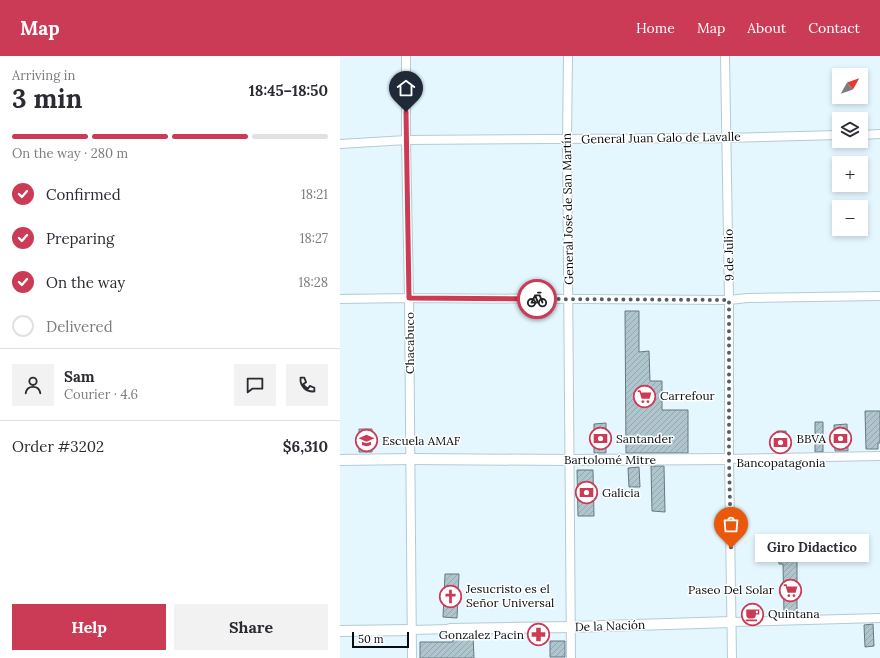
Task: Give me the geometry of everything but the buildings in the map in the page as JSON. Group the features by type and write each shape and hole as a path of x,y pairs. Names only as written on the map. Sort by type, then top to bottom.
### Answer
{"street":[{"name":"Chacabuco","path":"406,56 412,658"},
{"name":"General José de San Martín","path":"568,56 567,140 571,658"},
{"name":"9 de Julio","path":"725,56 732,658"},
{"path":"868,135 880,134"},
{"name":"General Juan Galo de Lavalle","path":"340,144 406,140 567,140 832,135"},
{"path":"340,299 729,300 748,298 880,296"},
{"name":"Bartolomé Mitre","path":"340,460 729,459 880,456"},
{"name":"De la Nación","path":"340,631 570,627 880,618"}],"way so far":[{"path":"537,299 729,300 729,459 731,548"}],"place":[{"name":"Carrefour","path":"644,396"},
{"name":"Santander","path":"600,439"},
{"name":"BBVA","path":"841,439"},
{"name":"Escuela AMAF","path":"366,441"},
{"name":"Bancopatagonia","path":"781,442"},
{"name":"Galicia","path":"586,493"},
{"name":"Giro Didactico","path":"731,548"},
{"name":"Paseo Del Solar","path":"790,590"},
{"name":"Jesucristo es el Señor Universal","path":"451,596"},
{"name":"Quintana","path":"753,614"},
{"name":"Gonzalez Pacin","path":"539,635"}],"route":[{"path":"406,112 409,298 537,299"}]}
